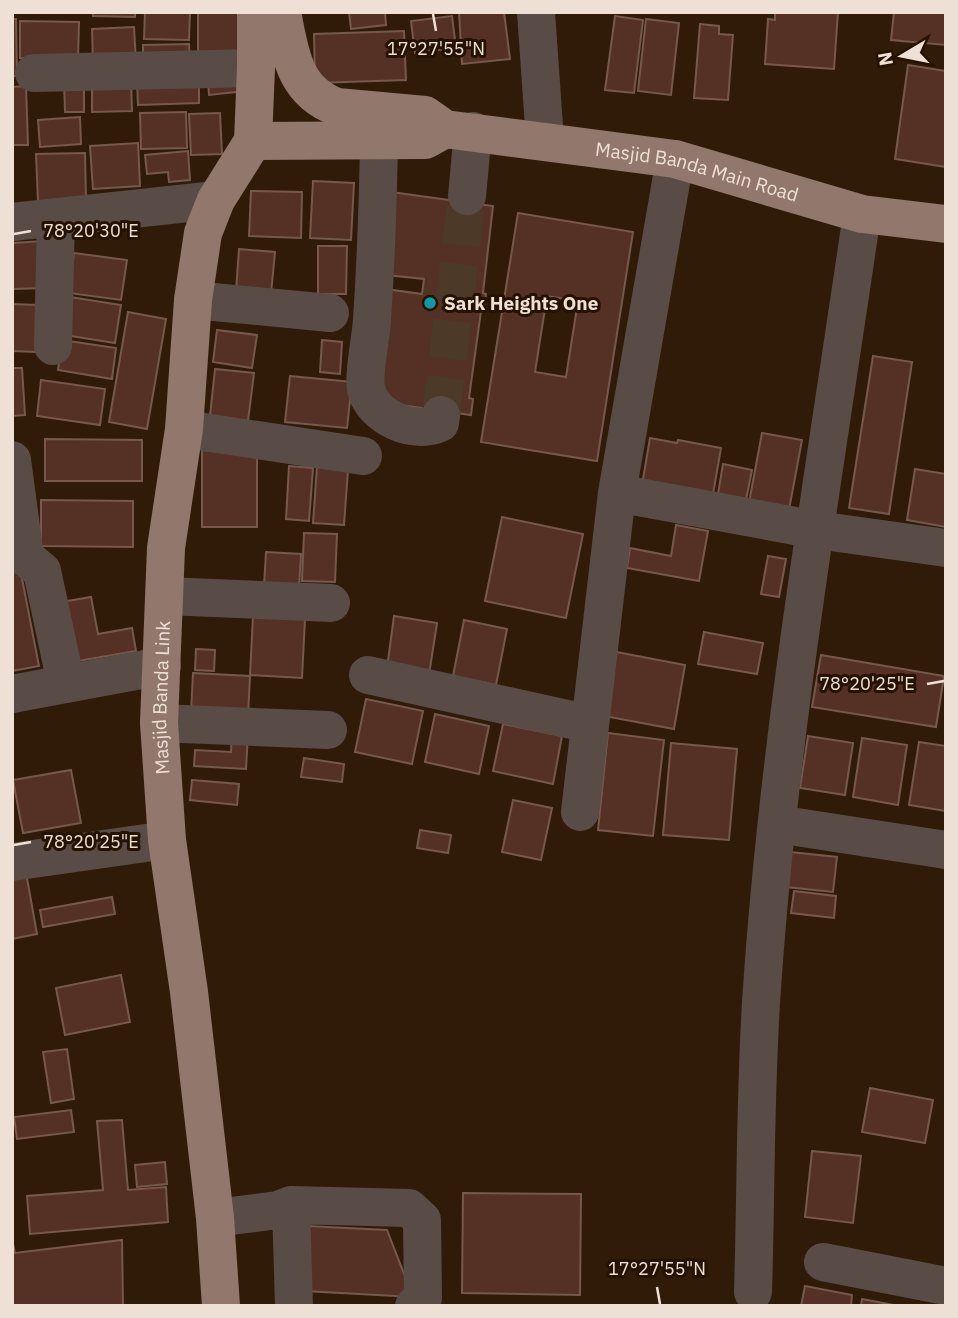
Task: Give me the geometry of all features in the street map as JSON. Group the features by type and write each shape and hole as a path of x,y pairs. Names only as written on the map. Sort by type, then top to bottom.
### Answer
{"main road":[{"path":"253,142 256,12"},
{"name":"Masjid Banda Main Road","path":"282,12 292,63 298,76 325,103 423,131"},
{"name":"Masjid Banda Main Road","path":"253,142 423,131 545,141 675,159 862,214 946,224"},
{"name":"Masjid Banda Link","path":"221,1306 215,1217 189,992 167,841 159,723 166,548 184,429 193,300 203,233 216,200 253,142"}],"street":[{"path":"536,12 545,141"},
{"path":"34,73 256,68"},
{"path":"423,131 467,196"},
{"path":"423,131 372,318 365,387 373,407 393,421 431,427 440,423 441,415"},
{"path":"580,812 617,493 675,159"},
{"path":"12,222 216,200"},
{"path":"753,1292 761,1003 777,824 790,713 862,214"},
{"path":"53,346 56,218"},
{"path":"193,300 330,313"},
{"path":"184,429 363,456"},
{"path":"12,460 25,557 42,571 66,683"},
{"path":"617,493 817,530 946,548"},
{"path":"165,596 331,603"},
{"path":"12,694 162,666"},
{"path":"368,675 590,724"},
{"path":"159,723 328,730"},
{"path":"777,824 946,850"},
{"path":"12,862 167,841"},
{"path":"215,1217 278,1210 291,1205 409,1208 422,1220 423,1298 414,1306"},
{"path":"291,1205 294,1306"},
{"path":"823,1262 946,1286"}],"building":[{"path":"93,12 135,12 135,17 93,16"},
{"path":"145,12 190,12 189,40 144,39"},
{"path":"198,12 242,12 242,60 198,60"},
{"path":"349,12 385,12 386,25 351,29"},
{"path":"459,12 504,12 510,59 462,64"},
{"path":"775,12 838,12 834,69 765,64 768,19 775,20"},
{"path":"894,12 946,12 946,45 891,40"},
{"path":"452,16 456,48 415,53 411,21"},
{"path":"615,16 643,20 634,93 605,90"},
{"path":"12,19 16,19 17,76 12,76"},
{"path":"646,19 679,23 671,95 638,91"},
{"path":"20,21 79,22 78,59 20,58"},
{"path":"700,24 719,26 719,34 733,35 728,100 694,98"},
{"path":"134,27 136,62 93,63 92,29"},
{"path":"404,31 406,80 315,83 314,34"},
{"path":"189,44 190,62 143,64 143,45"},
{"path":"908,65 946,71 946,167 895,159"},
{"path":"243,76 245,91 209,95 208,80"},
{"path":"199,78 199,103 138,105 137,81"},
{"path":"92,80 131,80 132,111 92,112"},
{"path":"64,81 84,81 84,112 65,112"},
{"path":"26,86 28,145 12,145 12,87"},
{"path":"186,112 187,148 141,149 140,113"},
{"path":"220,113 222,154 191,155 189,114"},
{"path":"80,117 81,144 40,147 38,120"},
{"path":"138,143 140,186 93,189 90,146"},
{"path":"188,151 190,180 169,182 168,172 147,174 145,155"},
{"path":"85,153 86,200 38,201 36,154"},
{"path":"313,181 354,183 351,240 310,238"},
{"path":"251,191 302,192 301,238 249,236"},
{"name":"Sark Heights One","path":"384,191 493,206 483,293 486,294 484,312 481,311 469,398 473,399 471,415 379,402 378,288 422,294 424,279 377,274"},
{"path":"518,213 633,232 597,461 481,442","holes":["547,296 578,301 566,377 535,372"]},
{"path":"45,241 47,288 12,289 12,243"},
{"path":"318,246 347,246 346,294 318,294"},
{"path":"239,249 275,252 271,294 236,291"},
{"path":"74,253 127,260 121,300 69,293"},
{"path":"70,297 121,305 115,343 64,335"},
{"path":"12,304 38,305 36,352 12,351"},
{"path":"128,312 166,319 147,429 109,422"},
{"path":"217,330 257,335 252,368 213,362"},
{"path":"62,340 116,348 112,379 58,370"},
{"path":"322,340 342,342 340,374 320,372"},
{"path":"873,356 912,362 889,514 849,508"},
{"path":"12,368 22,368 25,415 12,416"},
{"path":"215,369 254,373 248,421 210,416"},
{"path":"290,376 352,382 347,428 285,422"},
{"path":"41,380 105,389 100,425 37,416"},
{"path":"762,433 802,440 788,515 748,508"},
{"path":"650,438 721,448 712,500 642,485"},
{"path":"45,439 142,440 142,481 45,481"},
{"path":"202,450 257,451 257,527 202,527"},
{"path":"723,464 752,470 746,500 718,494"},
{"path":"289,466 313,468 309,521 286,519"},
{"path":"317,467 348,470 344,525 313,523"},
{"path":"915,469 946,474 946,527 907,520"},
{"path":"41,500 133,501 133,547 41,546"},
{"path":"502,517 583,534 566,618 485,601"},
{"path":"676,525 708,531 699,581 627,568 630,548 671,556"},
{"path":"304,533 337,534 335,582 302,581"},
{"path":"266,552 301,554 299,588 264,586"},
{"path":"768,556 786,559 779,597 761,594"},
{"path":"18,558 39,666 12,671 12,559"},
{"path":"91,597 98,634 132,628 136,651 72,662 61,602"},
{"path":"253,616 305,619 302,678 250,675"},
{"path":"394,616 437,623 429,675 387,668"},
{"path":"464,620 507,629 496,685 453,676"},
{"path":"704,632 763,643 757,674 698,664"},
{"path":"196,649 215,650 214,671 195,670"},
{"path":"611,651 685,665 674,729 599,715"},
{"path":"821,655 944,676 936,727 812,707"},
{"path":"193,673 250,676 248,716 191,713"},
{"path":"366,699 423,711 412,764 355,752"},
{"path":"435,714 489,726 479,774 425,762"},
{"path":"503,724 562,736 553,784 493,771"},
{"path":"232,733 248,734 246,769 194,766 195,750 231,752"},
{"path":"608,733 664,740 653,836 598,830"},
{"path":"808,736 853,743 845,795 800,788"},
{"path":"862,738 907,745 898,805 853,797"},
{"path":"919,742 946,746 946,811 909,805"},
{"path":"671,743 737,749 729,840 663,835"},
{"path":"304,758 344,764 342,782 301,777"},
{"path":"71,770 81,823 23,833 13,780"},
{"path":"192,780 239,784 237,805 190,800"},
{"path":"513,800 552,808 541,860 502,852"},
{"path":"420,830 451,835 448,853 417,848"},
{"path":"790,852 837,857 833,892 786,887"},
{"path":"25,867 37,934 12,939 12,869"},
{"path":"794,891 836,896 834,918 791,913"},
{"path":"112,897 115,914 43,927 40,910"},
{"path":"121,975 130,1022 65,1035 56,988"},
{"path":"67,1049 74,1099 51,1103 43,1052"},
{"path":"870,1088 933,1100 925,1143 862,1132"},
{"path":"71,1110 74,1132 17,1139 14,1117"},
{"path":"122,1120 128,1190 166,1187 168,1222 30,1234 27,1196 103,1190 97,1121"},
{"path":"812,1151 861,1156 853,1223 805,1217"},
{"path":"165,1162 167,1184 137,1187 135,1165"},
{"path":"463,1193 581,1194 580,1295 462,1293"},
{"path":"307,1226 387,1230 413,1297 304,1291"},
{"path":"12,1239 15,1253 122,1240 123,1306 12,1306"},
{"path":"805,1286 852,1295 851,1306 801,1306"},
{"path":"862,1299 899,1306 861,1306"}],"tunnel":[{"path":"441,415 467,196"}],"place":[{"name":"Sark Heights One","path":"430,303"}]}
